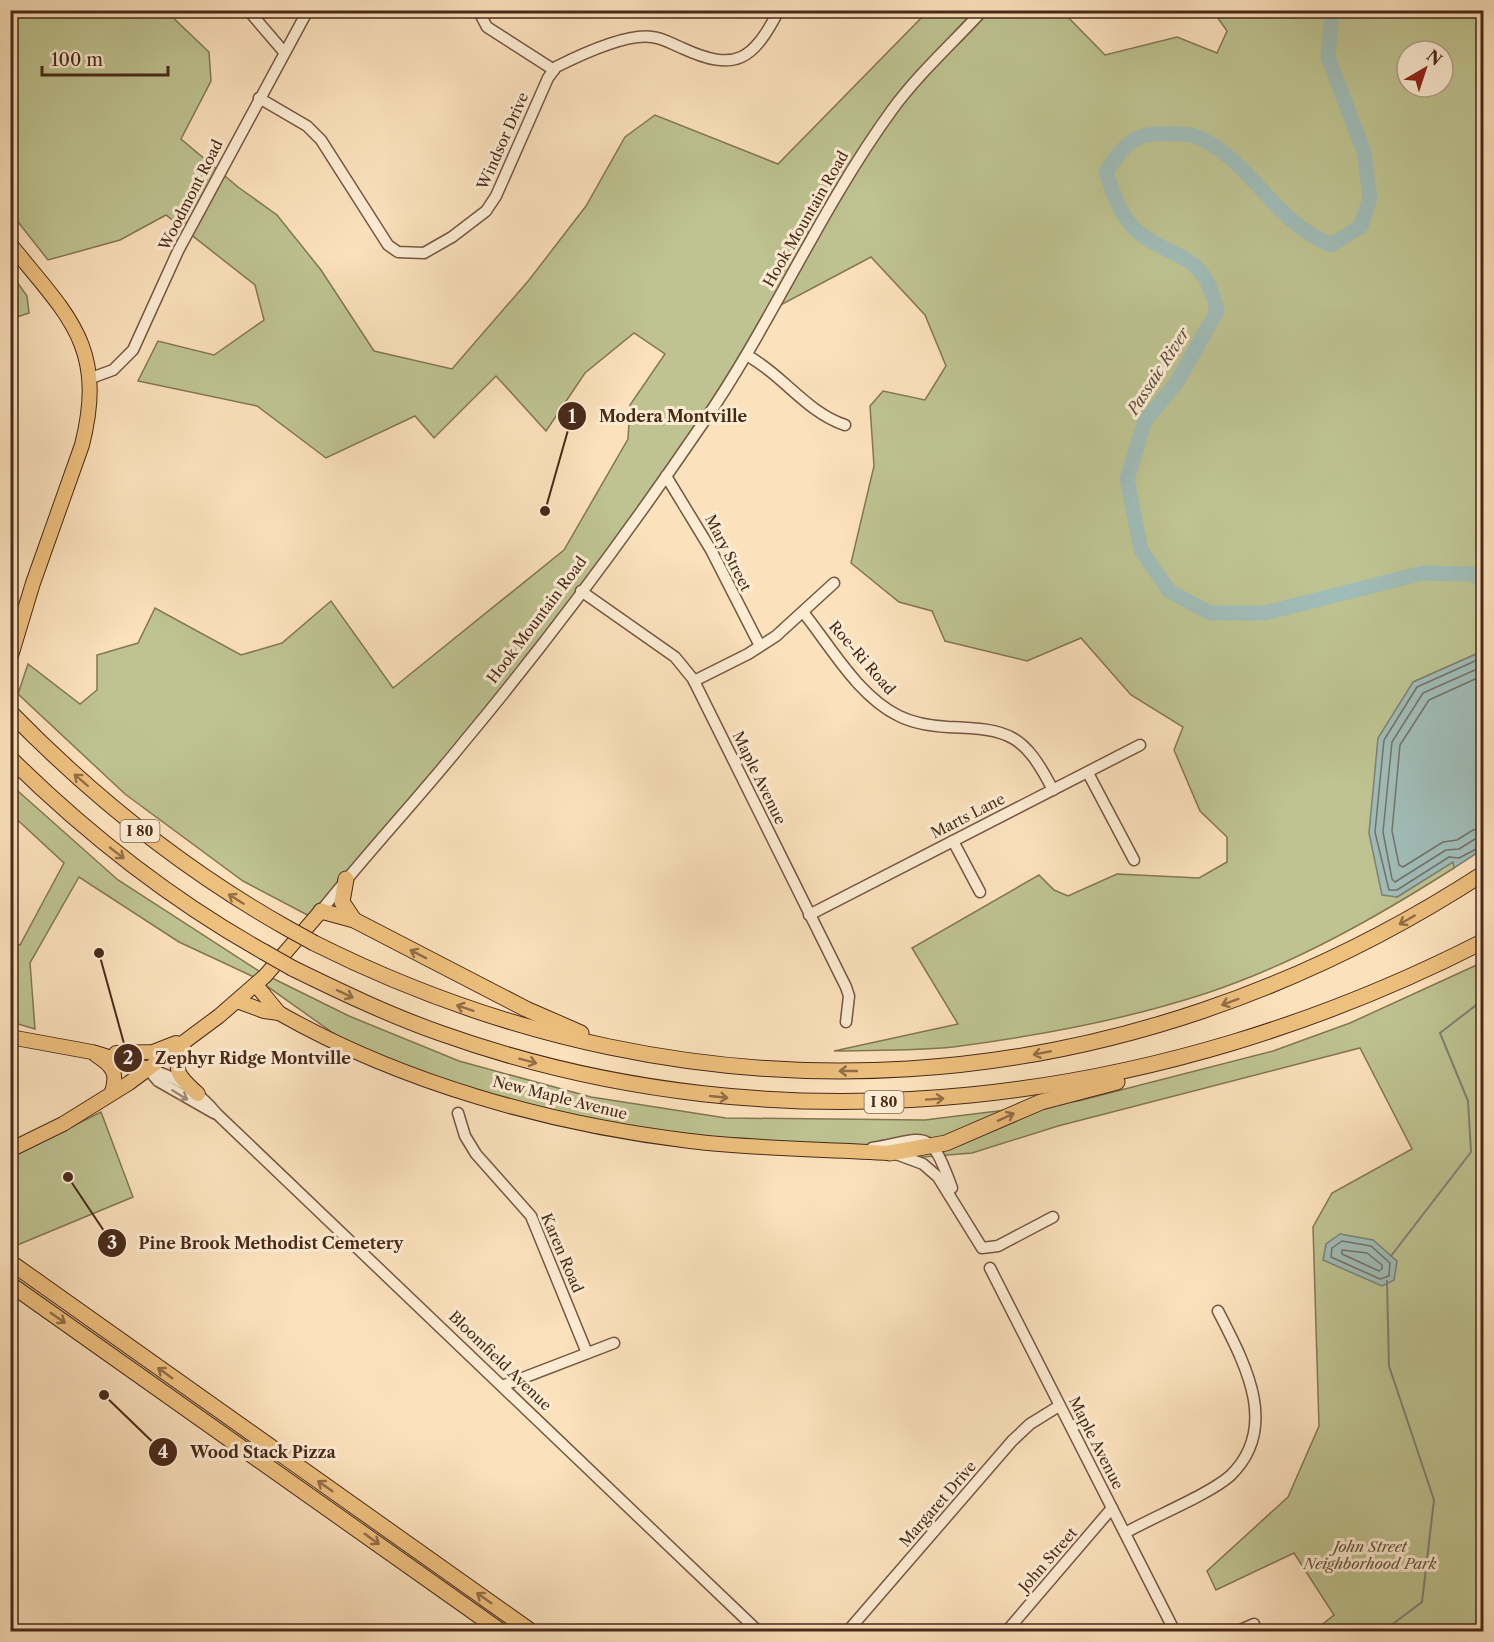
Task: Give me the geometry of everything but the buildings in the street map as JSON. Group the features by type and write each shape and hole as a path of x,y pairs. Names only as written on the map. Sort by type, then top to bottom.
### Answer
{"highway":[{"name":"I 80","path":"10,712 62,764 135,826 210,882 286,928 406,985 482,1013 572,1039 664,1058 758,1068 853,1071 968,1064 1072,1047 1164,1024 1254,994 1359,946 1484,873"},
{"name":"I 80","path":"10,758 64,809 140,871 201,915 292,968 412,1023 501,1053 628,1084 756,1100 886,1102 982,1095 1079,1080 1236,1042 1361,997 1478,943"},
{"path":"346,879 342,902 354,920"},
{"path":"321,911 354,920 544,1018 600,1039 664,1058"},
{"path":"890,1153 933,1146 959,1138 1041,1102 1143,1074 1236,1042"},
{"path":"10,1256 26,1272"},
{"path":"10,1262 532,1632"},
{"path":"10,1284 502,1632"}],"main road":[{"path":"10,244 67,313 83,344 91,378 90,405 82,445 33,583 10,659"},
{"name":"Hook Mountain Road","path":"10,1150 63,1124 148,1069 237,1001 256,985 321,911"},
{"name":"New Maple Avenue","path":"256,985 279,1013"},
{"name":"New Maple Avenue","path":"237,1001 264,1011 279,1013 386,1064 550,1116 623,1131 692,1141 792,1150 890,1153"},
{"name":"Bloomfield Avenue","path":"10,1037 92,1052 148,1069"},
{"path":"92,1052 153,1052 184,1041"},
{"path":"184,1041 177,1068 181,1079 198,1094"},
{"path":"92,1052 114,1069 116,1076 112,1092"}],"street":[{"path":"248,10 284,52"},
{"name":"Woodmont Road","path":"91,378 113,370 133,350 178,251 308,10"},
{"path":"478,10 487,27 554,70 575,58 639,37 663,39 717,61 735,60 755,49 779,10"},
{"name":"Hook Mountain Road","path":"321,911 461,746 581,591 666,476 748,356 839,191 871,141 916,79 983,10"},
{"name":"Windsor Drive","path":"259,98 307,126 321,140 388,244 398,252 424,253 452,237 492,203 554,70"},
{"path":"748,356 777,374 818,412 845,424"},
{"name":"Mary Street","path":"666,476 711,550 760,646"},
{"path":"694,681 760,646 803,612 834,583"},
{"name":"Maple Avenue","path":"581,591 675,657 694,681 846,987 849,996 846,1022"},
{"name":"Roe-Ri Road","path":"803,612 859,682 886,709 917,723 991,729 1012,737 1035,759 1053,790"},
{"name":"Marts Lane","path":"809,915 1140,745"},
{"path":"1088,773 1134,860"},
{"path":"953,841 980,892"},
{"name":"Bloomfield Avenue","path":"148,1069 166,1073 198,1094 759,1632"},
{"name":"Bloomfield Avenue","path":"148,1069 158,1081 197,1105 217,1114"},
{"name":"Karen Road","path":"459,1113 465,1136 476,1154 531,1216 587,1353"},
{"name":"New Maple Avenue","path":"849,1151 912,1138 924,1140 933,1146"},
{"path":"933,1146 957,1205 978,1244 987,1249 1053,1217"},
{"path":"890,1153 906,1156 930,1169 957,1205"},
{"name":"Maple Avenue","path":"990,1268 1175,1632"},
{"path":"1125,1533 1228,1477 1251,1443 1256,1421 1252,1387 1218,1311"},
{"path":"502,1386 614,1343"},
{"name":"Margaret Drive","path":"847,1632 1012,1441 1030,1424 1059,1406"},
{"name":"John Street","path":"1006,1632 1112,1508"},
{"path":"1236,1632 1254,1624"}],"green space":[{"path":"11,11 166,11 209,52 211,81 181,139 238,187 277,215 321,270 374,351 452,369 529,280 586,206 625,137 655,115 778,164 928,11 1062,11 1105,55 1177,37 1217,53 1227,31 1213,11 1483,11 1483,651 1413,682 1397,897 1454,861 1454,868 1395,904 1303,954 1239,981 1176,1003 1081,1026 985,1043 923,1049 834,1051 958,1024 912,948 1039,875 1054,890 1068,896 1117,874 1199,878 1227,862 1227,837 1200,811 1174,750 1183,727 1131,695 1081,638 1027,661 945,641 932,611 899,602 851,563 874,466 870,406 883,391 925,400 946,366 925,315 871,257 771,310 708,419 516,682 315,919 243,881 125,794 18,694 28,664 80,704 97,690 97,655 138,643 155,608 241,655 282,643 331,601 393,688 564,550 628,439 630,405 665,354 634,333 585,373 546,431 496,376 434,438 415,416 326,458 257,406 138,381 158,341 214,355 264,320 255,285 166,215 120,240 48,260 11,213"},
{"path":"17,282 27,296 29,313 11,319 11,285"},
{"name":"John Street Neighborhood Park","path":"10,784 118,880 262,973 349,1016 459,1061 591,1097 726,1118 925,1120 1078,1101 1273,1051 1350,1023 1481,963 1484,967 1483,1631 1314,1631 1334,1615 1294,1553 1216,1590 1207,1571 1288,1497 1319,1426 1313,1227 1332,1193 1412,1149 1360,1048 1058,1126 972,1153 899,1159 760,1149 547,1116 364,1055 254,977 179,942 79,877 30,963 35,1029 11,1022 11,941 20,945 64,863 11,814"},
{"path":"101,1112 133,1197 15,1246 11,1235 11,1157"}],"water":[{"path":"1483,651 1483,849 1454,868 1453,862 1397,897 1382,895 1369,833 1378,738 1413,682"},
{"path":"1340,1234 1373,1240 1397,1261 1394,1280 1382,1286 1323,1260 1326,1244"},
{"path":"1384,1625 1386,1631 1338,1631 1341,1626"}],"waterway":[{"name":"Passaic River","path":"1332,10 1328,57 1364,152 1370,198 1361,226 1331,245 1310,234 1277,206 1231,159 1214,146 1192,135 1156,134 1138,138 1118,154 1106,172 1115,198 1129,223 1143,236 1190,262 1198,269 1206,279 1217,311 1177,382 1145,421 1127,479 1141,550 1169,591 1210,613 1265,613 1423,573 1473,574 1484,583"},
{"path":"1391,1256 1471,1152 1468,1101 1440,1033 1484,999"},
{"path":"1382,1632 1422,1602 1434,1500 1389,1366 1387,1281"}],"place":[{"name":"Modera Montville","path":"545,511"},
{"name":"Zephyr Ridge Montville","path":"99,953"},
{"name":"Pine Brook Methodist Cemetery","path":"68,1177"},
{"name":"Wood Stack Pizza","path":"104,1395"}]}
